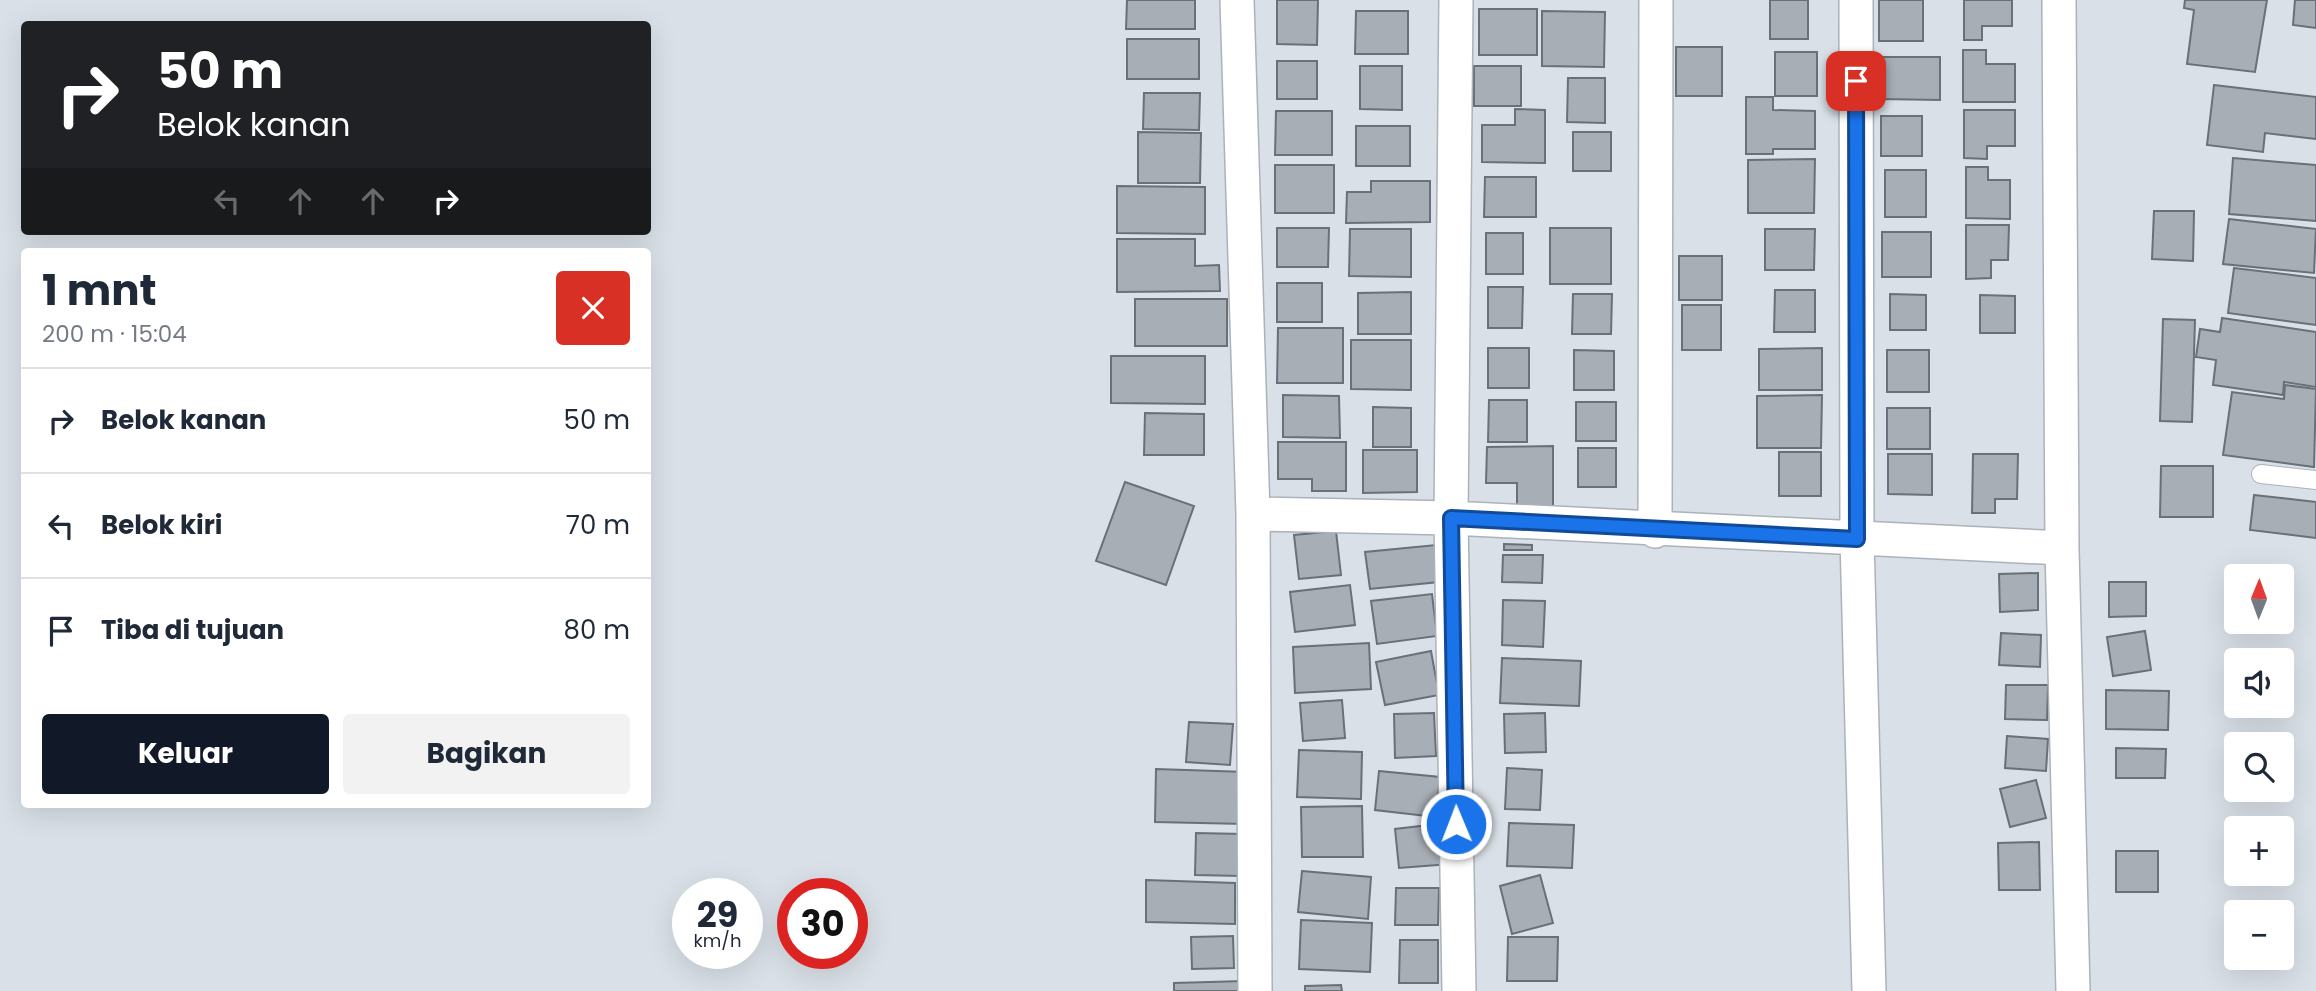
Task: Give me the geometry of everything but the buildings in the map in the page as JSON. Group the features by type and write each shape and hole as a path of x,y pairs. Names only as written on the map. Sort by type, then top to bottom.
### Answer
{"street":[{"path":"1237,0 1253,514 1255,991"},
{"path":"1455,0 1451,518 1459,991"},
{"path":"1655,531 1656,0"},
{"path":"1856,0 1857,539 1869,991"},
{"path":"2059,0 2062,548 2073,991"},
{"path":"1253,514 1451,518 1655,531 2062,548"}],"lane":[{"path":"2261,474 2316,480"}],"route":[{"path":"1456,824 1451,518 1655,531 1857,539 1856,81"}]}
